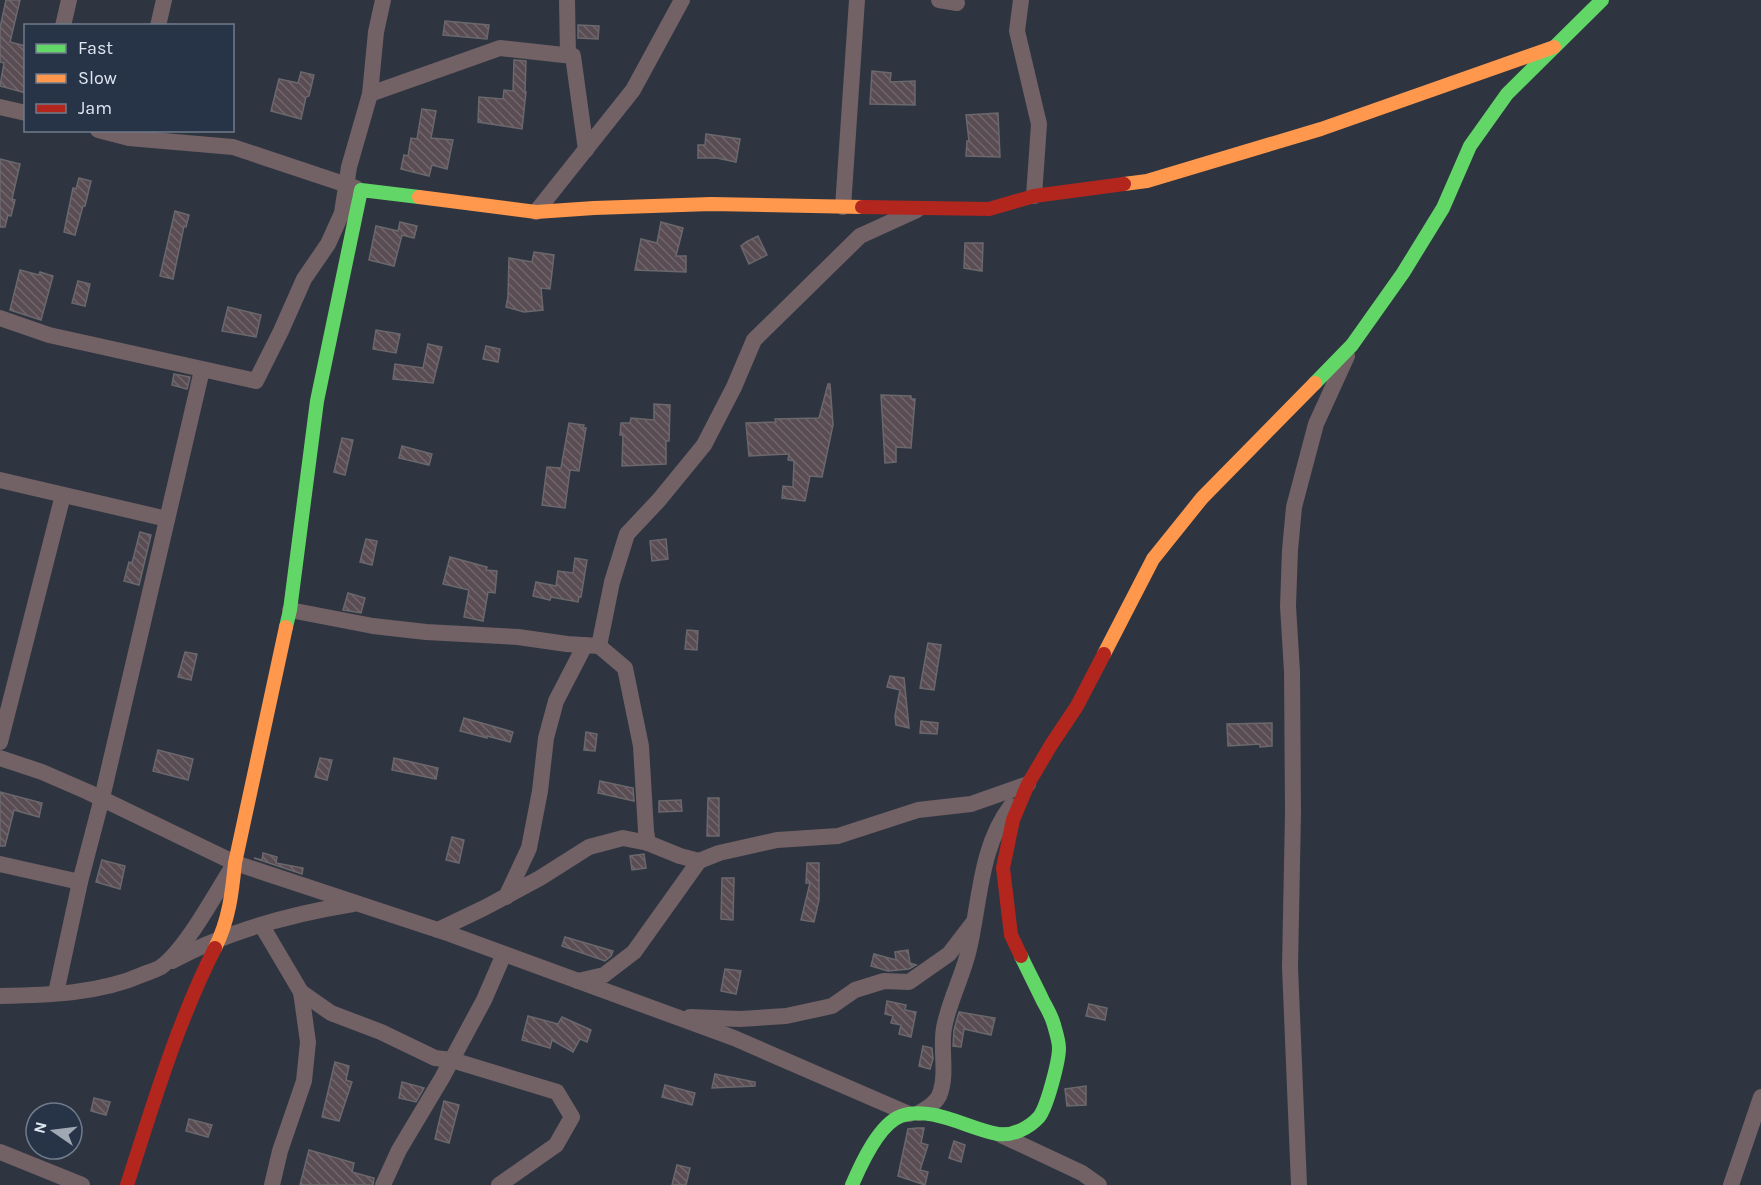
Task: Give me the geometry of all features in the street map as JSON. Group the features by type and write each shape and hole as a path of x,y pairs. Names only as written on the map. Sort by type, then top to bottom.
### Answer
{"street":[{"path":"63,24 69,0"},
{"path":"158,24 164,0"},
{"path":"127,1185 162,1077 198,982 224,931 232,896 235,863 290,610 317,401 354,187 353,151 364,121 370,94 376,32 383,0"},
{"path":"567,0 568,55"},
{"path":"536,212 633,90 682,0"},
{"path":"843,207 857,0"},
{"path":"939,0 959,1"},
{"path":"1021,0 1017,31 1039,124 1034,196"},
{"path":"0,758 42,772 102,798 235,863 438,930 734,1038 914,1114 927,1108 938,1099 942,1086 944,1029 969,951 979,887 990,848 1005,814 1028,784 1077,706 1153,559 1202,498 1352,345 1403,273 1443,208 1470,146 1507,94 1602,0"},
{"path":"114,132 232,147 354,187 536,212 711,204 989,209 1034,196 1147,180 1321,129 1554,47"},
{"path":"370,94 500,48 573,56 586,150"},
{"path":"0,107 24,113"},
{"path":"0,318 49,335 256,381 304,279 328,244 354,187"},
{"path":"506,897 529,848 540,791 546,738 556,701 592,645 627,534 659,500 704,445 734,387 754,340 860,236 922,208"},
{"path":"1299,1185 1290,968 1293,812 1292,672 1288,606 1290,550 1294,507 1316,424 1352,345"},
{"path":"56,993 80,882 102,798 202,370"},
{"path":"0,480 167,519"},
{"path":"0,742 63,495"},
{"path":"290,610 373,626 592,645 625,668 641,746 648,843"},
{"path":"579,981 604,975 634,952 699,861 719,853 777,840 838,836 918,810 971,804 1028,784"},
{"path":"1000,1134 1017,1132 1026,1128 1040,1116 1052,1084 1059,1047 1054,1023 1011,935 1005,893 1003,868 1013,820 1028,784"},
{"path":"438,930 506,897 589,847 623,838 648,843 699,861"},
{"path":"161,967 193,930 235,863"},
{"path":"0,864 80,882"},
{"path":"0,996 103,988 133,979 220,939 315,910 357,903"},
{"path":"674,1016 740,1019 786,1016 832,1006 855,990 884,981 909,982 949,954 975,921"},
{"path":"262,926 301,992 308,1042 304,1081 280,1151 272,1185"},
{"path":"383,1185 399,1150 484,1000 504,954"},
{"path":"301,992 331,1013 381,1032 435,1058 452,1060 557,1092 572,1117 556,1145 499,1185"},
{"path":"1731,1185 1761,1097"},
{"path":"852,1185 883,1127 899,1117 928,1114 1000,1134 1082,1173 1099,1185"},
{"path":"0,1152 82,1185"}],"building":[{"path":"6,0 20,0 10,42 24,46 24,92 0,86 4,63 0,62 0,28"},
{"path":"445,21 489,25 487,39 443,35"},
{"path":"578,25 599,26 598,39 578,38"},
{"path":"514,60 526,61 526,92 522,129 478,122 479,97 503,99 504,90 513,91"},
{"path":"872,71 891,73 890,82 915,81 915,105 870,104"},
{"path":"301,72 314,75 301,119 271,111 279,79 298,83"},
{"path":"422,109 436,111 431,138 453,140 447,169 432,165 429,176 401,169 404,155 408,156 411,138 417,139"},
{"path":"998,113 1000,157 966,156 967,141 969,141 966,115"},
{"path":"706,134 740,139 736,162 717,158 698,158 698,145 705,145"},
{"path":"0,159 20,164 12,199 15,200 11,216 8,215 5,227 0,227"},
{"path":"79,178 91,181 75,235 64,232 73,188 76,189"},
{"path":"175,211 189,215 186,227 184,226 173,279 160,276"},
{"path":"400,222 417,226 414,238 402,235 394,266 369,260 376,226 398,231"},
{"path":"661,222 683,228 676,256 686,256 686,272 635,270 641,239 657,243"},
{"path":"758,236 767,255 749,264 741,246"},
{"path":"965,243 983,243 982,271 964,268"},
{"path":"534,252 554,255 550,289 541,288 543,310 524,312 506,307 509,258 532,262"},
{"path":"20,270 53,276 41,320 10,310"},
{"path":"78,281 90,284 85,306 72,303"},
{"path":"228,307 261,315 256,337 222,331"},
{"path":"376,330 400,334 396,353 373,349"},
{"path":"428,344 442,347 433,383 393,379 395,364 423,368"},
{"path":"486,346 500,349 498,362 483,359"},
{"path":"174,374 190,377 187,389 172,385"},
{"path":"828,384 830,384 833,425 822,477 810,476 805,501 782,498 783,486 793,487 794,461 788,460 789,454 749,456 746,423 776,422 775,419 819,418"},
{"path":"881,395 911,396 911,399 915,399 911,448 896,447 896,462 885,463"},
{"path":"654,404 670,405 666,464 622,466 621,423 630,423 631,418 654,420"},
{"path":"569,423 584,425 583,428 586,428 579,471 570,470 565,508 542,505 547,467 561,468"},
{"path":"342,438 353,440 345,475 334,472"},
{"path":"402,446 432,454 429,465 399,458"},
{"path":"140,532 151,535 139,585 124,581 129,562 132,563"},
{"path":"366,539 377,541 372,565 360,562"},
{"path":"666,539 668,559 652,561 650,541"},
{"path":"450,557 487,567 486,570 497,571 495,593 488,592 483,621 464,617 469,590 443,584"},
{"path":"575,558 587,560 581,597 578,602 533,596 536,582 556,586 558,571 573,573"},
{"path":"348,593 365,598 361,613 343,610"},
{"path":"687,630 698,631 697,650 685,649"},
{"path":"928,643 941,645 934,690 920,688"},
{"path":"185,652 197,654 191,680 178,677"},
{"path":"890,676 904,678 909,728 896,725 895,716 900,690 887,687"},
{"path":"464,718 513,732 510,742 460,731"},
{"path":"921,721 938,723 937,734 920,733"},
{"path":"1272,723 1272,746 1260,747 1260,744 1228,746 1227,724"},
{"path":"586,732 597,734 595,751 584,750"},
{"path":"158,750 193,759 188,780 153,771"},
{"path":"320,758 332,760 327,780 315,777"},
{"path":"394,758 438,768 436,779 392,770"},
{"path":"600,781 633,788 634,801 598,793"},
{"path":"0,792 42,803 39,817 14,810 5,846 0,846"},
{"path":"708,798 719,798 719,836 707,836"},
{"path":"681,800 682,811 659,812 659,801"},
{"path":"452,837 464,840 459,863 446,860"},
{"path":"263,853 277,857 276,863 303,868 302,874 254,858 262,860"},
{"path":"644,854 646,868 632,870 630,856"},
{"path":"102,860 125,866 120,889 96,882"},
{"path":"807,863 819,863 819,900 814,922 801,920 810,883 806,883"},
{"path":"722,878 734,878 733,920 721,919"},
{"path":"565,937 613,951 605,961 562,946"},
{"path":"908,950 910,963 916,965 909,969 888,971 871,966 874,954 896,960 895,952"},
{"path":"725,969 741,971 736,994 721,991"},
{"path":"887,1001 906,1005 905,1010 916,1012 911,1037 899,1034 901,1025 891,1023 893,1016 885,1014"},
{"path":"1089,1004 1107,1008 1105,1020 1086,1016"},
{"path":"959,1012 995,1018 991,1035 964,1029 961,1047 953,1046"},
{"path":"528,1016 558,1024 562,1017 591,1030 587,1042 580,1039 573,1052 552,1040 550,1048 522,1040"},
{"path":"923,1046 932,1048 933,1059 930,1069 919,1066"},
{"path":"335,1062 349,1066 346,1080 352,1082 339,1121 322,1117"},
{"path":"715,1074 755,1082 755,1086 712,1088"},
{"path":"402,1082 424,1088 416,1102 399,1098"},
{"path":"665,1085 695,1093 692,1105 662,1097"},
{"path":"1086,1086 1086,1105 1067,1106 1065,1089"},
{"path":"94,1098 110,1102 106,1115 91,1111"},
{"path":"444,1101 459,1105 449,1143 435,1139"},
{"path":"189,1119 212,1125 208,1137 186,1131"},
{"path":"924,1128 921,1143 928,1145 920,1170 928,1172 925,1185 898,1176 908,1129"},
{"path":"954,1141 965,1145 961,1162 949,1158"},
{"path":"309,1150 354,1163 352,1172 374,1178 373,1185 300,1185"},
{"path":"677,1165 690,1168 686,1185 672,1185"}],"traffic: fast":[{"path":"1315,383 1352,345 1403,273 1443,208 1470,146 1507,94 1602,0"},
{"path":"286,627 317,401 361,190 419,197"},
{"path":"852,1185 878,1136 893,1120 901,1116 925,1113 998,1134 1009,1134 1020,1130 1039,1117 1052,1084 1059,1045 1051,1016 1021,956"}],"traffic: slow":[{"path":"1124,184 1147,181 1321,129 1554,47"},
{"path":"419,197 536,212 711,204 862,207"},
{"path":"1104,654 1153,559 1202,498 1315,383"},
{"path":"215,948 224,927 229,906 235,863 286,627"}],"traffic: jam":[{"path":"862,207 989,209 1034,196 1124,184"},
{"path":"1021,956 1011,935 1003,868 1013,820 1028,784 1077,706 1104,654"},
{"path":"127,1185 177,1035 215,948"}]}
